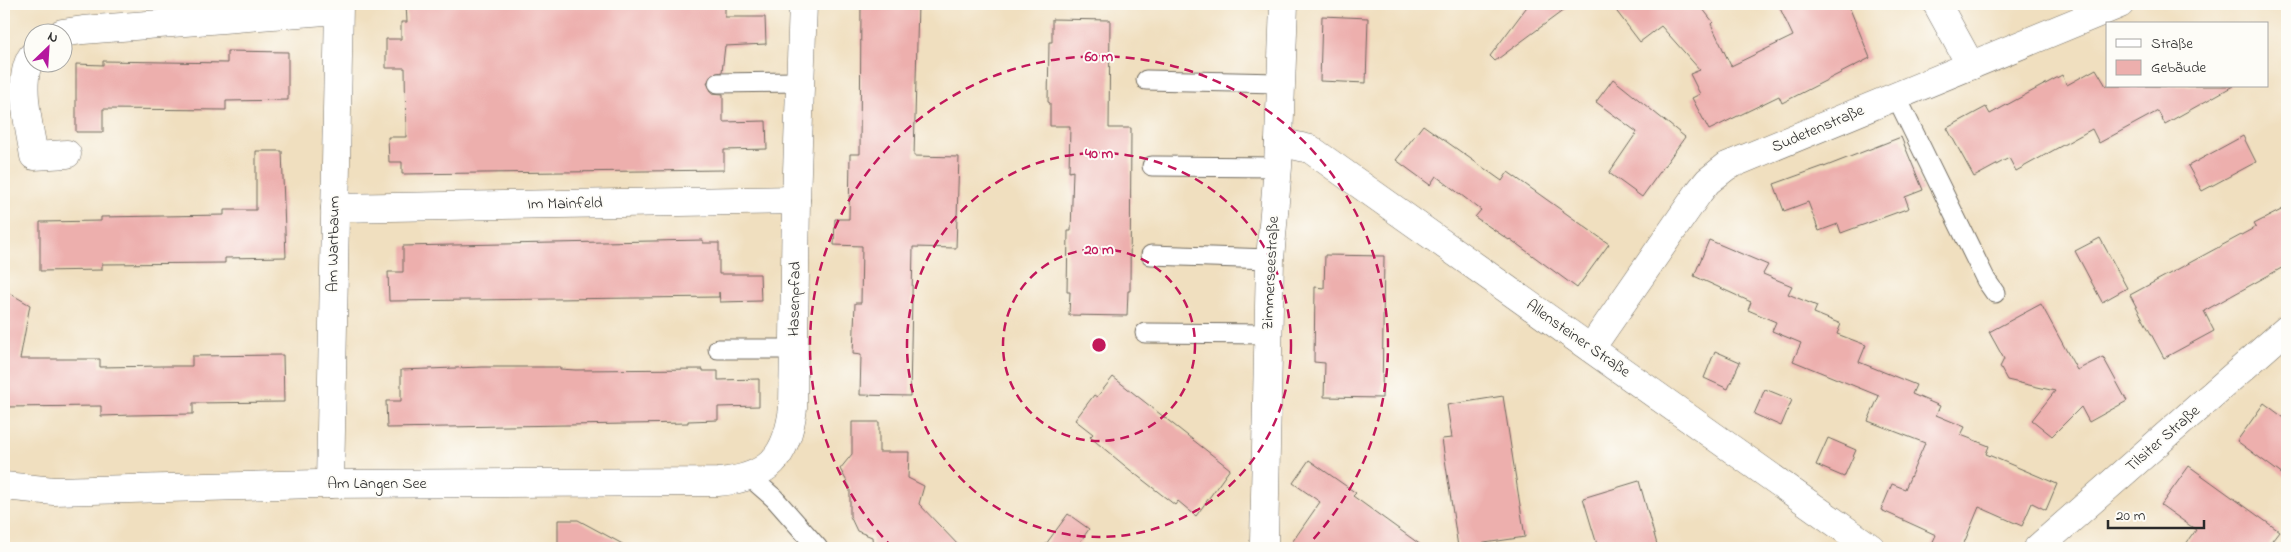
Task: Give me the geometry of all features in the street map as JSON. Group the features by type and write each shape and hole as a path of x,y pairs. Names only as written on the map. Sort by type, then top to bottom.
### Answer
{"street":[{"name":"Hasenpfad","path":"750,477 772,463 781,451 790,431 794,349 802,4"},
{"name":"Zimmerseestraße","path":"1264,543 1270,259 1278,154 1284,4"},
{"path":"1937,4 1971,66"},
{"name":"Sudetenstraße","path":"1591,348 1699,192 1717,173 1727,166 2120,4"},
{"path":"72,32 338,7"},
{"name":"Am Wartbaum","path":"330,484 338,7"},
{"path":"25,72 24,86 34,156 67,154"},
{"name":"Allensteiner Straße","path":"1278,154 1310,149 1871,548"},
{"name":"Im Mainfeld","path":"335,208 796,200"},
{"name":"Tilsiter Straße","path":"2038,548 2287,329"},
{"name":"Am Langen See","path":"4,486 54,491 330,484 718,482 750,477"}],"lane":[{"path":"1146,80 1281,83"},
{"path":"718,83 799,82"},
{"path":"1896,96 1986,280 1995,293"},
{"path":"1152,166 1278,154"},
{"path":"1151,255 1270,259"},
{"path":"1145,333 1268,334"},
{"path":"718,349 794,349"},
{"path":"750,477 774,498 818,548"}],"building":[{"path":"406,4 725,4 725,17 765,17 766,44 725,46 722,72 712,74 707,83 712,93 723,94 723,122 766,121 767,149 724,150 724,170 402,174 402,162 389,162 388,137 406,137 405,68 386,68 386,39 401,39 401,22 407,22"},
{"path":"861,4 918,4 914,156 959,157 956,248 913,247 910,396 860,395 861,355 853,354 855,303 861,303 862,246 834,245 835,219 849,219 850,154 860,154"},
{"path":"1529,4 1572,4 1495,61 1490,56"},
{"path":"1611,4 1699,4 1713,22 1711,24 1731,66 1793,36 1778,4 1848,4 1870,58 1782,103 1779,96 1709,130 1692,98 1700,94 1690,74 1700,70 1661,26 1640,42"},
{"path":"1322,16 1368,18 1366,83 1320,81"},
{"path":"1052,19 1110,20 1109,128 1131,128 1130,291 1128,291 1127,316 1069,315 1070,292 1067,292 1068,231 1071,231 1073,171 1069,172 1070,126 1050,126 1050,103 1048,102 1049,42 1052,42"},
{"path":"227,51 288,52 288,100 226,101 226,110 103,109 103,132 76,132 76,64 103,65 103,61 227,63"},
{"path":"2096,69 2106,88 2229,88 2165,124 2158,111 2099,143 2092,129 2016,171 2009,158 1974,177 1947,128 1986,107 1990,114 2062,75 2067,85"},
{"path":"1613,79 1685,137 1642,197 1609,173 1637,132 1596,102"},
{"path":"1423,125 1502,181 1508,172 1609,244 1577,288 1510,239 1475,217 1481,210 1436,176 1430,185 1396,160"},
{"path":"2243,136 2256,162 2202,191 2188,166"},
{"path":"1901,137 1923,190 1905,197 1909,208 1841,233 1838,224 1819,231 1808,202 1784,211 1774,184"},
{"path":"256,151 282,151 286,257 225,258 225,263 102,264 102,270 40,271 40,222 101,221 101,217 224,215 224,210 256,210"},
{"path":"2287,207 2287,265 2204,311 2214,331 2164,358 2130,295 2256,227 2254,224"},
{"path":"2100,238 2127,288 2102,302 2075,251"},
{"path":"703,240 703,243 719,243 719,274 760,274 761,301 720,302 719,292 719,297 389,301 388,272 403,272 403,246"},
{"path":"1709,240 1768,265 1763,274 1792,286 1788,294 1817,306 1814,313 1841,324 1837,334 1866,345 1859,362 1916,385 1912,394 1940,406 1936,415 1965,427 1961,435 1989,446 1986,454 2057,484 2046,510 2032,503 2022,526 1979,507 1962,548 1930,548 1936,535 1881,510 1892,484 1905,489 1925,443 1868,421 1879,396 1793,361 1801,343 1772,331 1776,322 1748,310 1751,302 1694,276"},
{"path":"1325,255 1384,256 1382,398 1324,397 1325,363 1314,362 1315,287 1324,288"},
{"path":"4,290 30,305 20,359 100,359 100,367 192,366 192,356 283,355 284,402 193,403 193,414 101,416 101,406 4,407"},
{"path":"2041,304 2077,370 2103,357 2127,401 2089,422 2081,407 2052,436 2032,420 2055,391 2007,380 2000,367 2004,359 1989,332"},
{"path":"1715,351 1740,362 1728,389 1704,378"},
{"path":"560,367 560,369 575,370 703,369 703,371 718,371 718,380 759,379 759,406 718,407 718,420 688,421 688,423 387,428 386,401 401,401 401,370"},
{"path":"1113,377 1230,469 1196,516 1178,501 1175,505 1130,470 1090,437 1093,434 1075,420 1094,395 1097,397"},
{"path":"1765,389 1792,400 1781,426 1754,414"},
{"path":"1503,396 1525,537 1458,547 1442,439 1452,438 1447,405"},
{"path":"2264,403 2287,420 2287,478 2237,441"},
{"path":"852,422 879,422 879,452 909,452 908,478 924,486 919,504 961,548 873,548 872,537 857,531 850,516 850,487 840,469 852,454"},
{"path":"1828,438 1856,450 1844,477 1816,465"},
{"path":"1309,460 1356,493 1353,496 1425,548 1288,548 1320,502 1293,483"},
{"path":"2189,466 2279,531 2266,548 2183,548 2196,530 2161,505"},
{"path":"1639,481 1658,548 1598,548 1583,498"},
{"path":"1068,514 1089,529 1076,548 1043,548"},
{"path":"558,520 578,520 630,548 558,548"}]}
